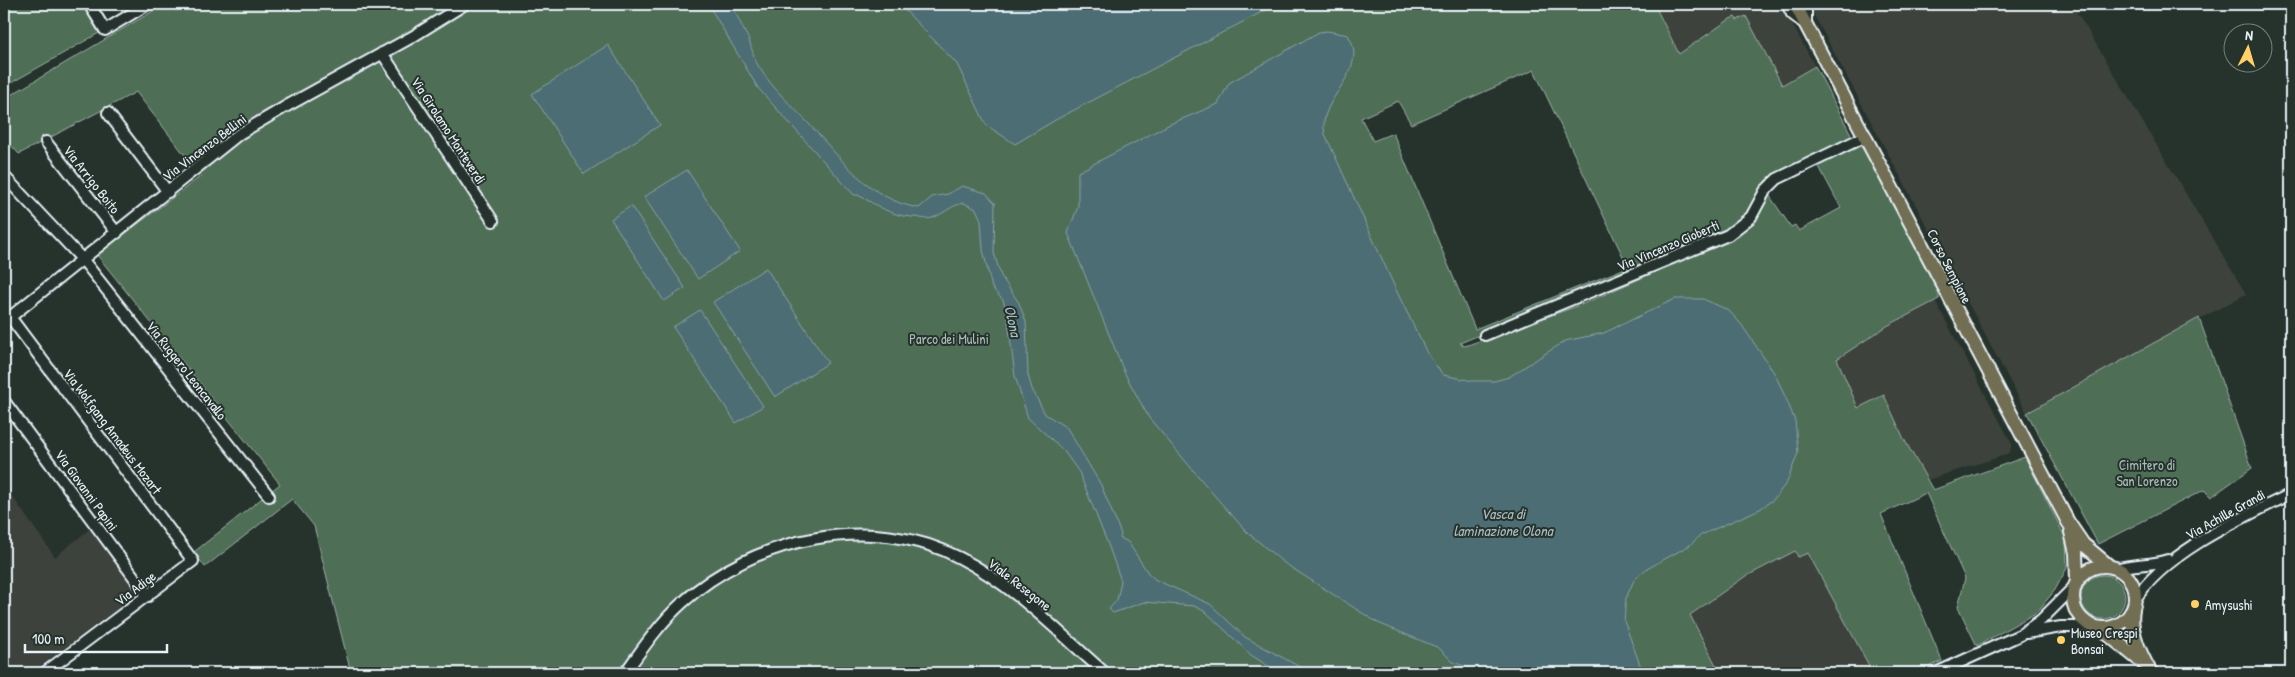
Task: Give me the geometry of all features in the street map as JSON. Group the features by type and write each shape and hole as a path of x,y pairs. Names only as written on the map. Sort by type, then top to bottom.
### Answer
{"main road":[{"name":"Corso Sempione","path":"1794,4 1866,136 2068,522 2083,544 2113,567"},
{"name":"Corso Sempione","path":"2068,522 2074,539 2076,584"},
{"path":"2113,567 2128,578 2132,586 2134,604 2132,616 2137,643 2151,673 2132,653 2097,628 2083,621 2077,613 2072,595 2076,584 2086,572 2113,567"},
{"path":"2097,628 2118,625 2126,620 2134,604"}],"street":[{"path":"89,4 105,30 148,4"},
{"name":"Via Vincenzo Bellini","path":"7,320 239,134 285,106 382,54 465,4"},
{"name":"Corso Sempione","path":"1787,4 1792,14 1806,25"},
{"path":"1803,4 1806,9 1806,25"},
{"name":"Via Girolamo Monteverdi","path":"382,54 492,221"},
{"path":"108,113 168,192"},
{"name":"Via Vincenzo Gioberti","path":"1485,334 1723,238 1738,229 1750,217 1765,191 1777,179 1866,136"},
{"name":"Via Arrigo Boito","path":"46,142 117,233"},
{"name":"Via Ruggero Leoncavallo","path":"4,176 83,260 269,496"},
{"name":"Via Wolfgang Amadeus Mozart","path":"7,320 193,561"},
{"name":"Via Giovanni Papini","path":"4,401 148,596"},
{"name":"Via Achille Grandi","path":"2113,567 2152,565 2174,558 2249,515 2291,494"},
{"name":"Viale Resegone","path":"625,673 643,647 682,603 730,569 782,546 836,535 887,536 937,547 981,570 1001,583 1105,673"},
{"name":"Via Achille Grandi","path":"2134,604 2143,587 2174,558"},
{"name":"Via Adige","path":"44,673 193,561"},
{"path":"1936,673 2020,635 2041,620 2076,584"},
{"path":"2020,635 2061,627 2097,628"}],"shaded area":[{"path":"1654,4 1781,4 1815,66 1783,86 1735,17 1679,54"},
{"path":"1808,4 1854,4 1841,13 1856,4 2072,4 2246,294 2027,413"},
{"path":"1935,301 2012,444 2010,452 2005,455 1927,480 1904,439 1884,396 1858,408 1837,359 1887,326"},
{"path":"4,485 55,557 91,528 137,594 31,673 4,673"},
{"path":"1795,551 1808,552 1873,673 1720,673 1690,615 1743,578"}],"green space":[{"path":"4,4 82,4 99,33 4,87"},
{"name":"Parco dei Mulini","path":"165,4 1654,4 1679,54 1730,19 1735,17 1737,20 1746,16 1782,85 1815,66 1853,138 1766,180 1740,223 1595,287 1460,343 1465,346 1583,304 1733,237 1750,224 1769,195 1791,227 1795,225 1799,231 1841,208 1817,163 1855,144 1860,145 1866,153 1939,293 1939,299 1887,326 1837,359 1858,408 1884,395 1904,439 1933,490 2025,457 2066,539 2067,568 2055,590 2037,612 1977,646 1958,607 1965,578 1926,493 1881,514 1942,661 1916,673 1873,673 1808,553 1798,557 1795,551 1743,578 1690,615 1720,673 351,673 314,526 292,499 205,567 194,552 280,484 97,255 201,176 136,92 19,154 4,138 4,99","holes":["1534,70 1628,267 1475,329 1393,133 1373,141 1361,118 1398,101 1411,124"]},
{"name":"Cimitero di San Lorenzo","path":"2199,318 2252,468 2211,497 2204,490 2098,544 2027,413"},
{"path":"2107,575 2119,581 2124,588 2124,606 2119,613 2112,618 2099,619 2091,616 2084,609 2081,593 2084,585 2091,578"}],"water":[{"name":"Olona","path":"708,4 732,4 748,38 755,60 764,75 782,97 857,176 871,187 901,203 919,208 932,197 948,194 962,186 986,193 995,203 994,253 1001,276 1019,303 1026,322 1028,375 1032,389 1045,414 1067,428 1101,485 1121,534 1120,538 1128,542 1148,573 1156,580 1210,604 1245,637 1298,666 1320,673 1282,673 1268,666 1251,655 1206,612 1194,606 1144,602 1113,613 1109,609 1117,600 1121,581 1079,472 1063,450 1028,418 1015,376 1007,313 1003,300 992,288 983,250 981,220 976,209 964,203 932,218 924,219 897,215 858,195 854,195 758,88"},
{"path":"899,4 1277,4 1057,119 1015,144 986,125 957,64"},
{"name":"Vasca di laminazione Olona","path":"1327,31 1348,35 1353,48 1353,61 1349,73 1328,109 1324,121 1325,134 1397,292 1427,353 1443,375 1473,381 1494,381 1509,377 1565,341 1604,333 1675,299 1703,299 1728,310 1741,324 1775,374 1795,421 1798,453 1787,482 1774,499 1760,509 1701,535 1690,545 1645,570 1634,580 1626,598 1624,621 1643,673 1484,673 1453,662 1439,648 1378,623 1284,563 1247,532 1149,418 1125,374 1068,233 1078,206 1078,172 1170,124 1218,104 1229,83 1319,32"},
{"path":"608,45 660,125 584,174 532,94"},
{"path":"687,170 740,251 698,279 644,197"},
{"path":"631,206 685,288 664,301 611,219"},
{"path":"766,268 828,363 775,397 713,302"},
{"path":"700,310 763,406 736,423 673,327"}],"place":[{"name":"Amysushi","path":"2195,604"},
{"name":"Museo Crespi Bonsai","path":"2061,640"}]}
